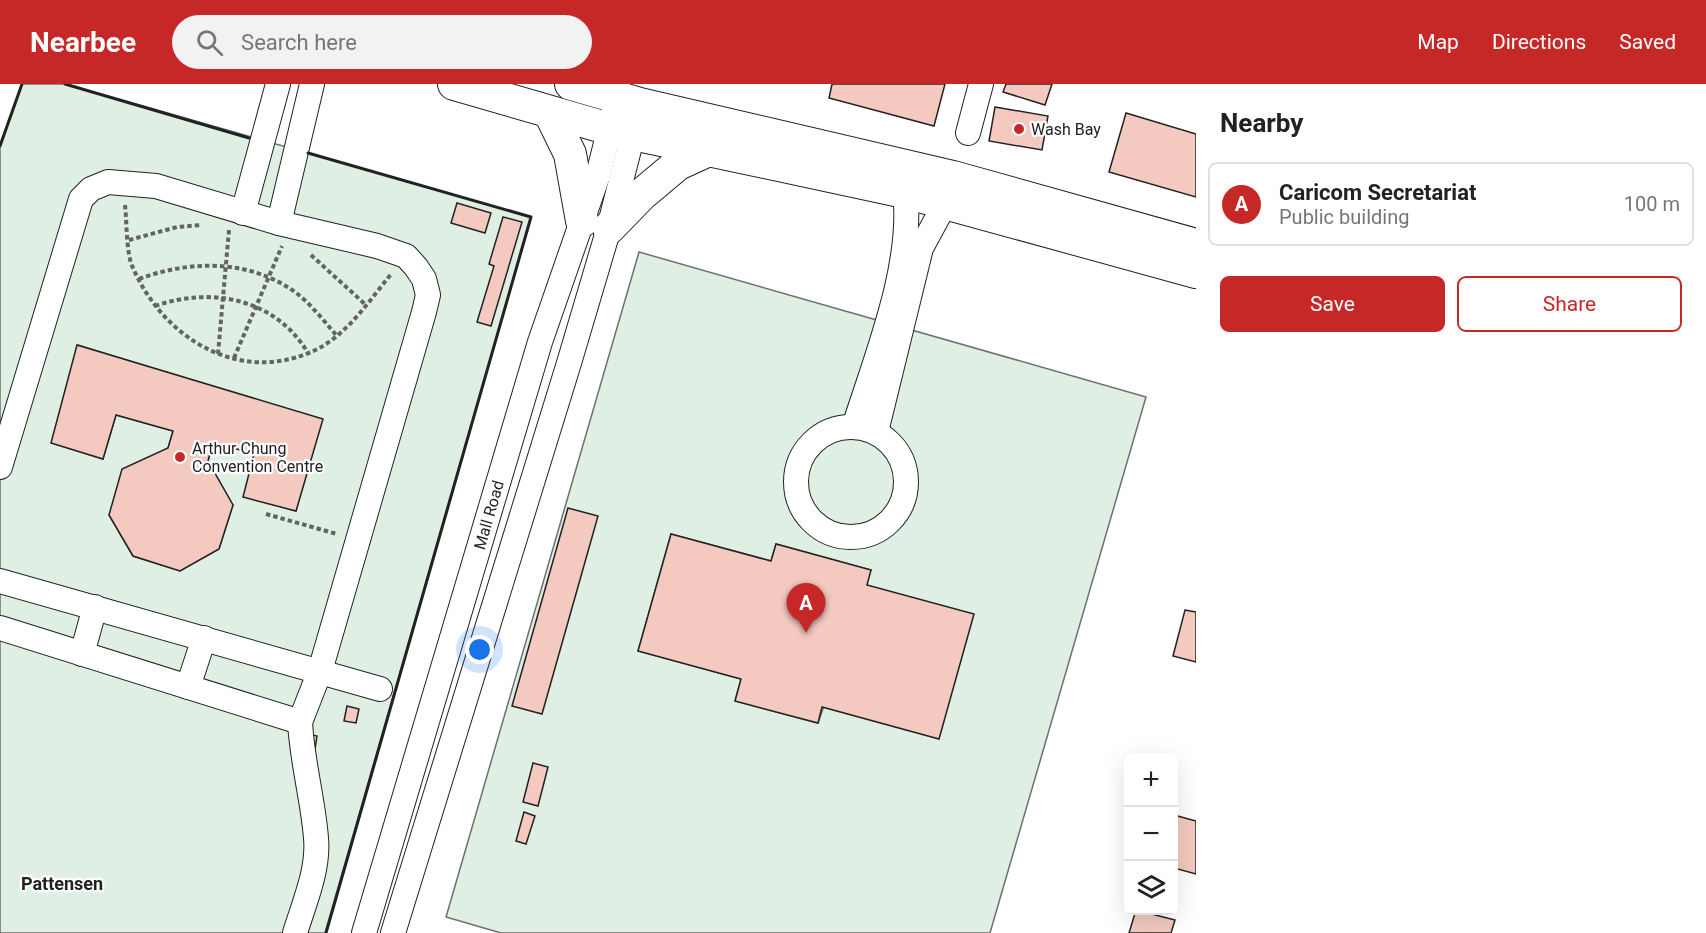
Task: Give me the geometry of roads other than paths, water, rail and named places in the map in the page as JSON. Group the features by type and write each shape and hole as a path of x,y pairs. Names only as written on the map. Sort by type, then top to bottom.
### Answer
{"main road":[{"path":"454,84 550,113 622,131 946,202 1196,245"},
{"path":"571,84 630,94 862,154 1058,220 1196,272"},
{"path":"550,113 570,154 596,224 641,195 678,164 711,149"}],"street":[{"path":"238,223 278,84"},
{"path":"283,232 312,84"},
{"path":"968,133 981,84"},
{"name":"Mall Road","path":"393,933 596,224 630,94"},
{"path":"0,467 81,199 91,189 108,182 156,186 238,223 377,246 406,256 424,279 428,295 320,671 300,722 302,758 316,838 314,870 295,933"},
{"path":"865,430 906,233 905,192"},
{"path":"865,430 921,248 946,202"},
{"name":"Mall Road","path":"364,933 540,342 596,224"},
{"path":"839,428 865,430 891,443 902,458 907,476 906,494 899,511 887,525 871,535 853,538 835,535 818,527 805,514 797,497 796,478 800,461 810,445 825,434 839,428"},
{"path":"0,581 380,689"},
{"path":"82,654 95,607"},
{"path":"0,628 300,722"},
{"path":"188,687 204,638"}],"place":[{"name":"Wash Bay","path":"1019,129"},
{"name":"Arthur Chung Convention Centre","path":"180,457"},
{"name":"Caricom Secretariat","path":"806,633"}],"district":[{"name":"Pattensen","path":"62,883"}]}
